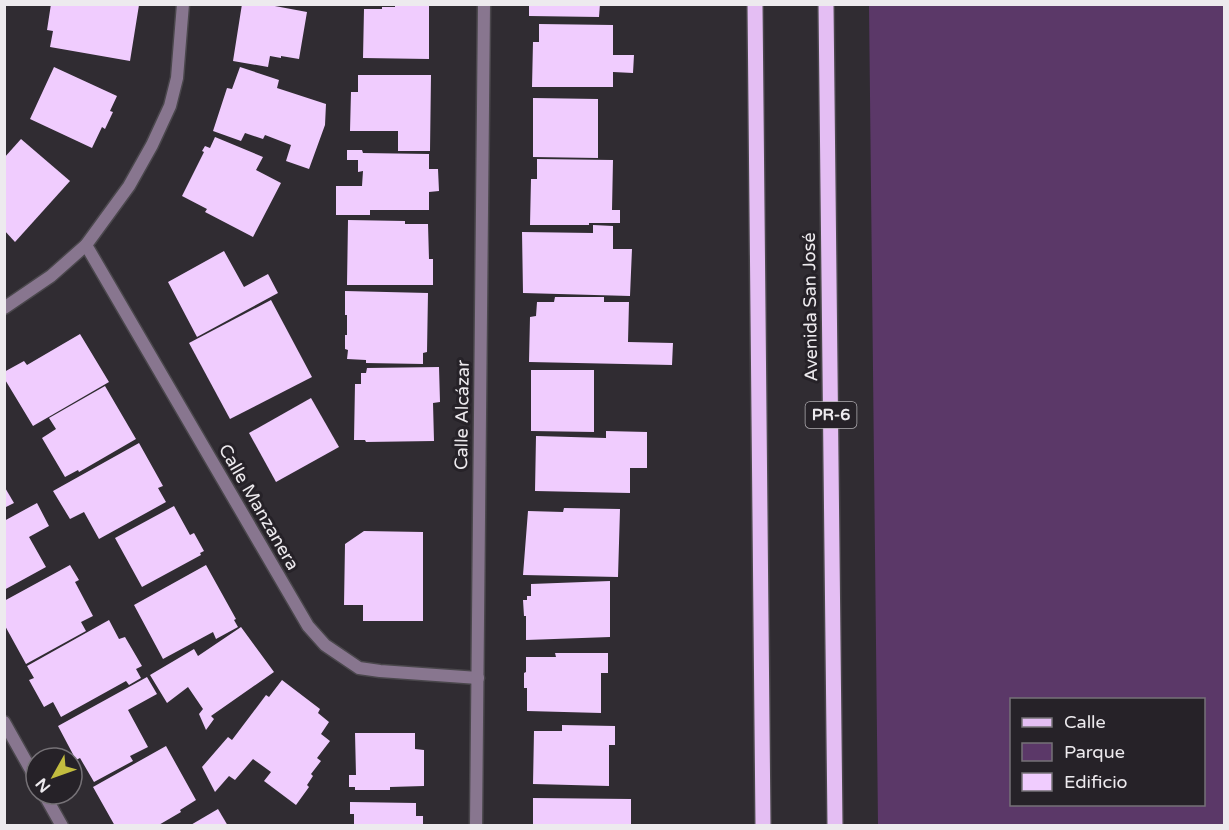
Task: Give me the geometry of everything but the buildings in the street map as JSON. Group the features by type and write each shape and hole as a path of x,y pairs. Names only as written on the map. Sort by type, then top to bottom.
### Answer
{"main road":[{"path":"755,4 763,825"},
{"name":"Avenida San José","path":"826,4 835,825"}],"street":[{"path":"4,308 51,276 86,245 129,186 170,106 177,78 183,4"},
{"name":"Calle Alcázar","path":"476,825 484,4"},
{"name":"Calle Manzanera","path":"86,245 308,626 325,645 358,668 478,678"},
{"path":"4,722 24,758"},
{"path":"51,806 62,825"}],"green space":[{"path":"869,5 1224,5 1224,825 878,825"}]}
